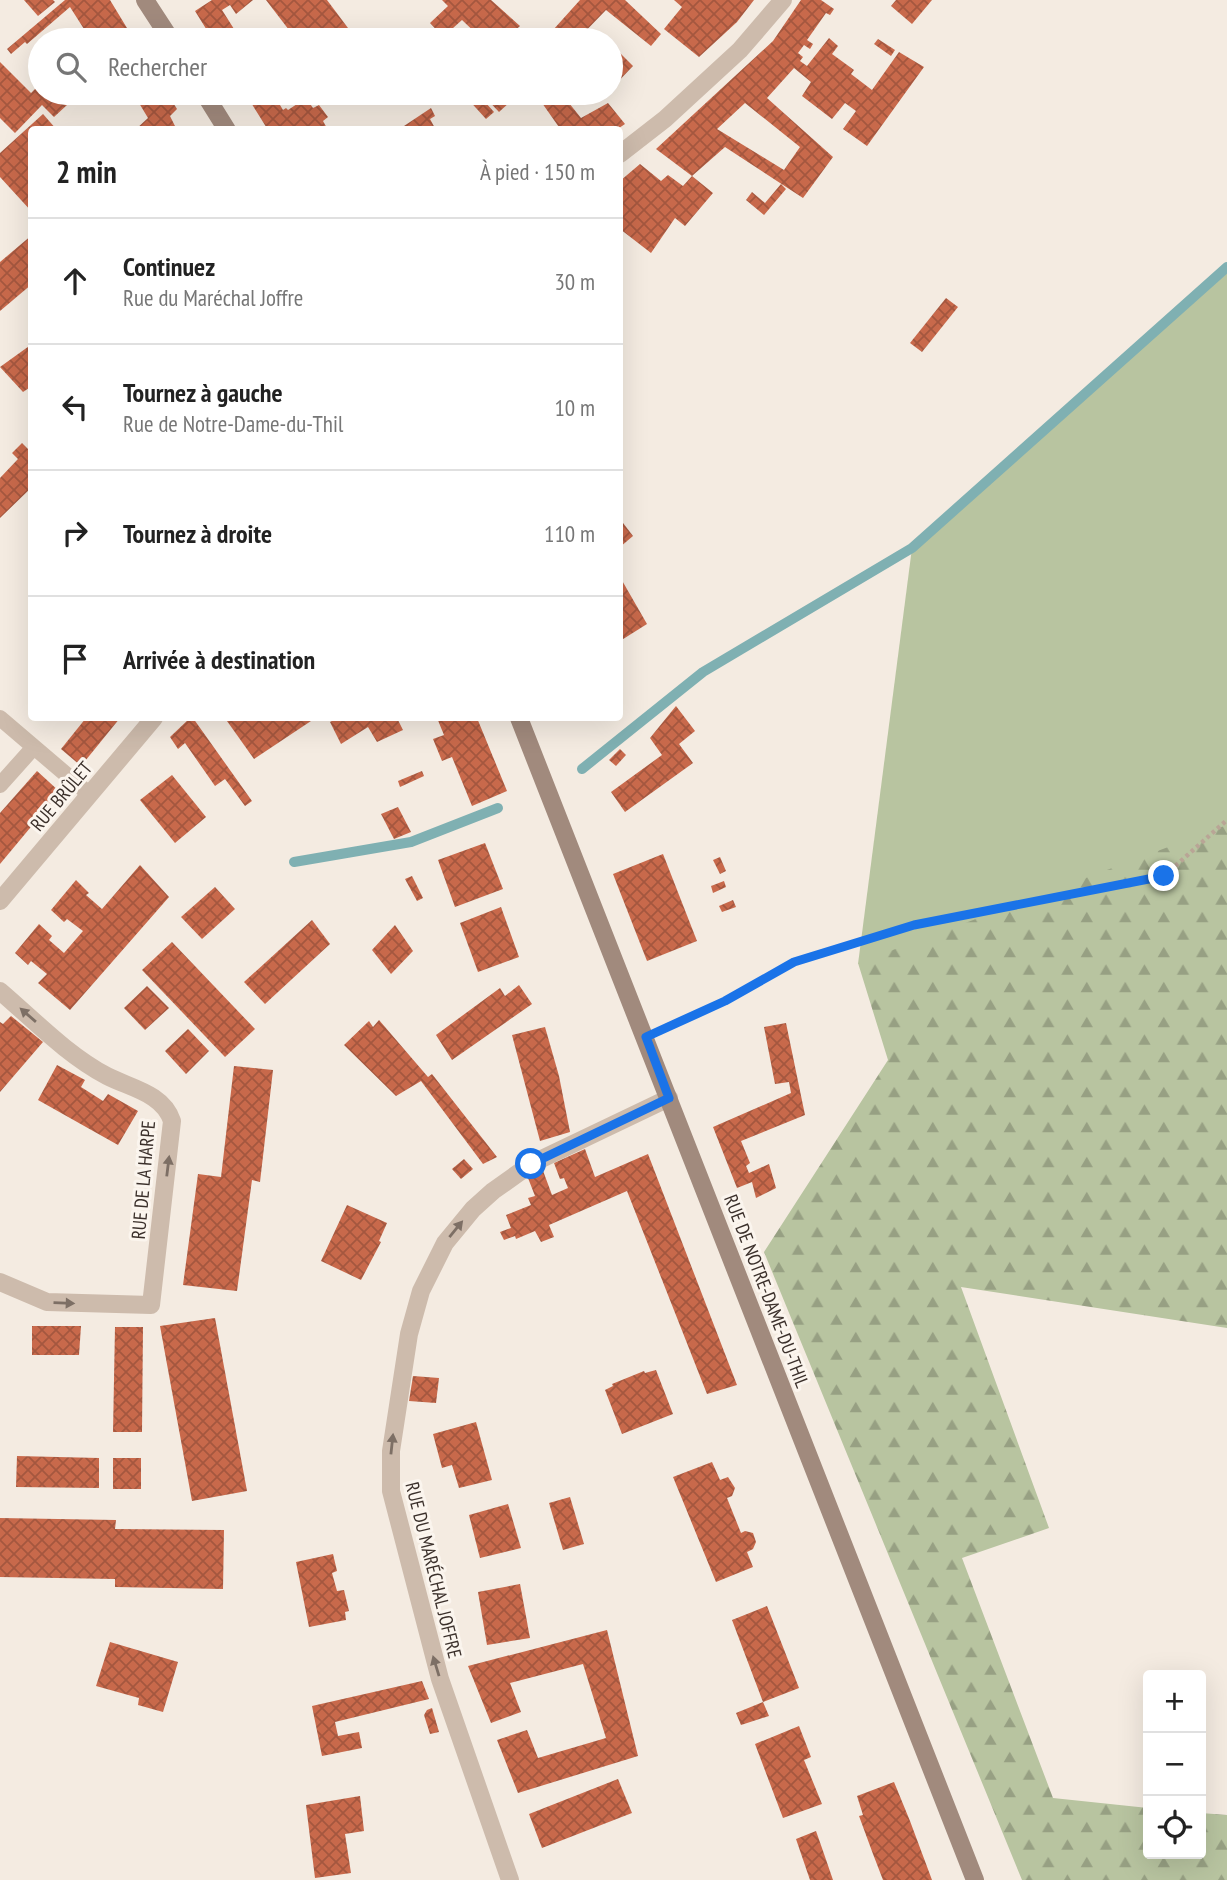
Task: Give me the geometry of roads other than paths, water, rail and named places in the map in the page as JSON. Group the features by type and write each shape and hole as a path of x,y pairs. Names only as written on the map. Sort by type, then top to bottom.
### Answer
{"main road":[{"path":"145,0 163,28"},
{"path":"211,105 225,126"},
{"name":"RUE DE NOTRE-DAME-DU-THIL","path":"520,721 975,1880"}],"street":[{"path":"623,152 666,119 740,50 783,0"},
{"name":"RUE BRÛLET","path":"0,901 150,721"},
{"name":"RUE DE LA HARPE","path":"0,991 78,1058 108,1077 155,1098 169,1113 172,1133 151,1305 47,1302 0,1282"},
{"name":"RUE DU MARÉCHAL JOFFRE","path":"510,1880 433,1656 391,1491 394,1428 409,1334 421,1291 445,1243 473,1209 531,1164 669,1098"}],"lane":[{"path":"0,718 89,794"},
{"path":"0,785 33,748"}],"waterway":[{"path":"582,769 703,672 912,548 1227,267"},
{"path":"294,862 411,842 498,808"}]}
